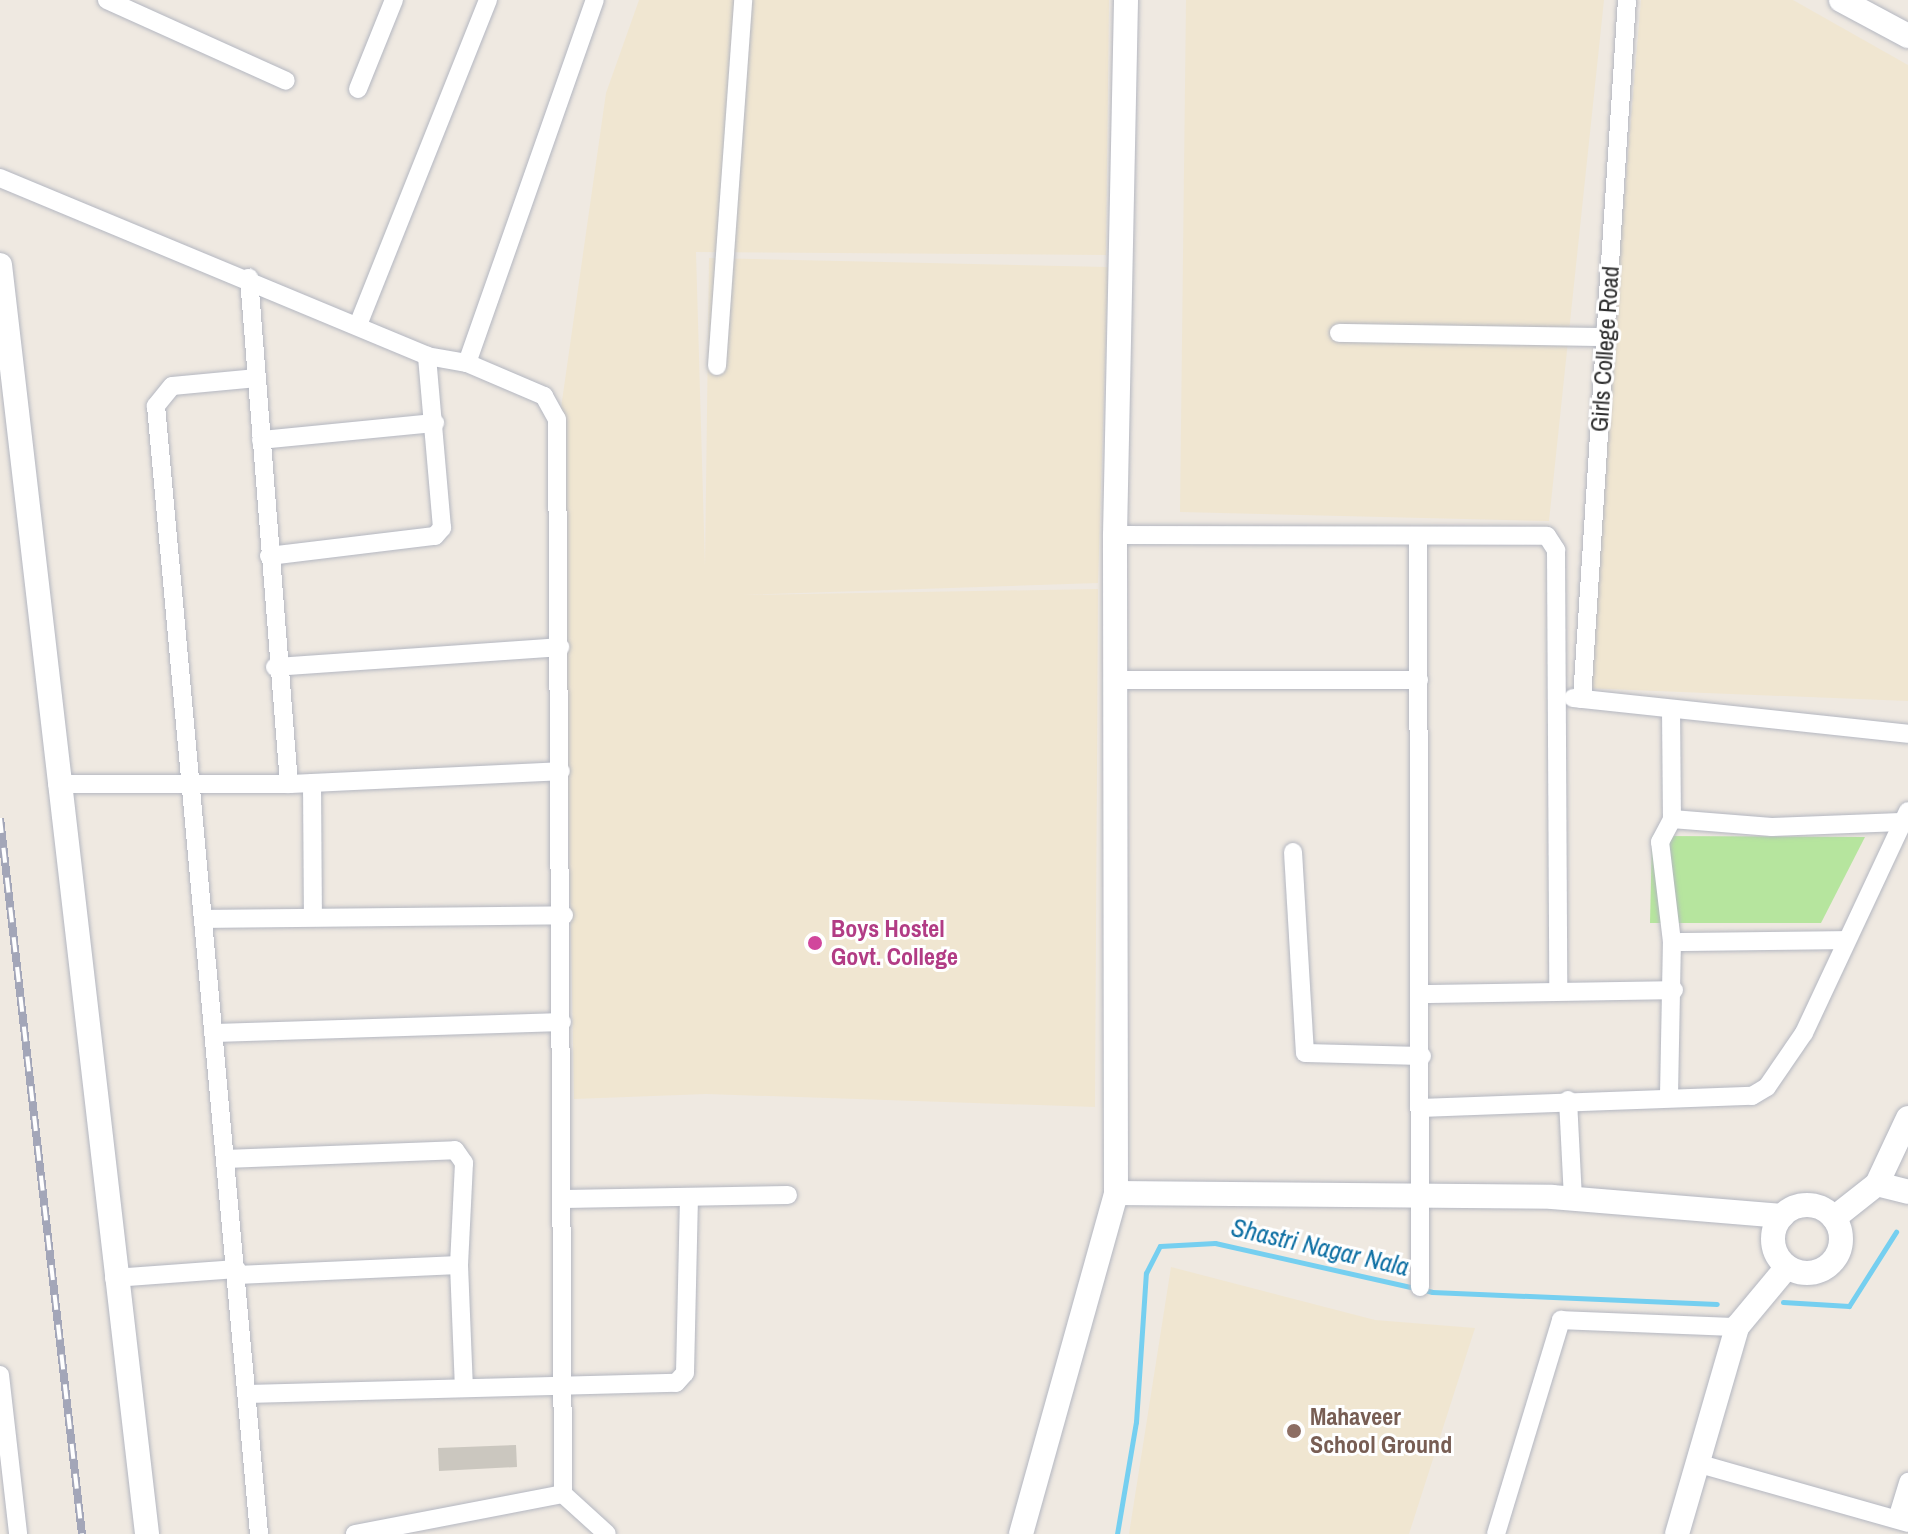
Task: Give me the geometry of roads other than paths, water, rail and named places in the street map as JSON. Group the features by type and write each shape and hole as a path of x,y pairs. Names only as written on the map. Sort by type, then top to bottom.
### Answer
{"street":[{"path":"107,0 286,81"},
{"path":"358,89 394,0"},
{"path":"358,325 488,0"},
{"path":"467,363 595,0"},
{"path":"717,366 743,0"},
{"path":"1021,1534 1116,1193 1115,535 1126,0"},
{"name":"Girls College Road","path":"1582,699 1627,0"},
{"path":"1841,0 1908,36"},
{"path":"0,178 249,278 427,356 467,363 544,396 557,419 564,915 562,1022 566,1385 563,1494 607,1534"},
{"path":"0,265 114,1278 147,1534"},
{"path":"249,278 275,667 289,784"},
{"path":"1339,333 1605,337"},
{"path":"269,556 435,536 444,516 427,356"},
{"path":"257,378 172,386 156,406 187,784 206,919 259,1534"},
{"path":"261,440 435,423"},
{"path":"1115,535 1547,536 1556,550 1558,991"},
{"path":"1418,536 1423,994 1418,1200 1420,1287"},
{"path":"275,667 560,647"},
{"path":"1115,680 1419,680"},
{"path":"1558,696 1908,734"},
{"path":"1669,1095 1674,990 1672,942 1660,842 1672,819 1671,709"},
{"path":"57,784 289,784 561,771"},
{"path":"312,783 313,917"},
{"path":"1672,819 1772,827 1905,817"},
{"path":"1420,1108 1669,1095 1752,1096 1767,1087 1804,1033 1844,940 1905,817"},
{"path":"1293,852 1305,1053 1422,1056"},
{"path":"206,919 564,915"},
{"path":"1672,942 1844,940"},
{"path":"1423,994 1674,990"},
{"path":"216,1033 562,1022"},
{"path":"1568,1100 1573,1199"},
{"path":"1834,1218 1877,1184 1908,1118"},
{"path":"225,1159 455,1150 464,1163 459,1265 464,1388"},
{"path":"1877,1184 1908,1192"},
{"path":"1116,1193 1418,1200 1573,1199 1782,1216 1814,1206 1834,1218 1840,1249 1828,1267 1808,1274 1787,1267 1774,1249 1782,1216"},
{"path":"564,1199 788,1195"},
{"path":"247,1394 676,1383 685,1373 689,1197"},
{"path":"114,1278 459,1265"},
{"path":"1677,1534 1700,1464 1737,1327 1787,1267"},
{"path":"1496,1534 1561,1320 1737,1327"},
{"path":"0,1375 18,1534"},
{"path":"1700,1464 1903,1521 1908,1482"},
{"path":"355,1534 454,1525 563,1494"}],"waterway":[{"name":"Shastri Nagar Nala","path":"1783,1302 1849,1306 1896,1232"},
{"name":"Shastri Nagar Nala","path":"1117,1534 1136,1422 1146,1273 1160,1246 1215,1243 1432,1292 1717,1304"}],"railway":[{"path":"0,818 82,1534"}],"place":[{"name":"Boys Hostel Govt. College","path":"815,943"},
{"name":"Mahaveer School Ground","path":"1294,1431"}]}
